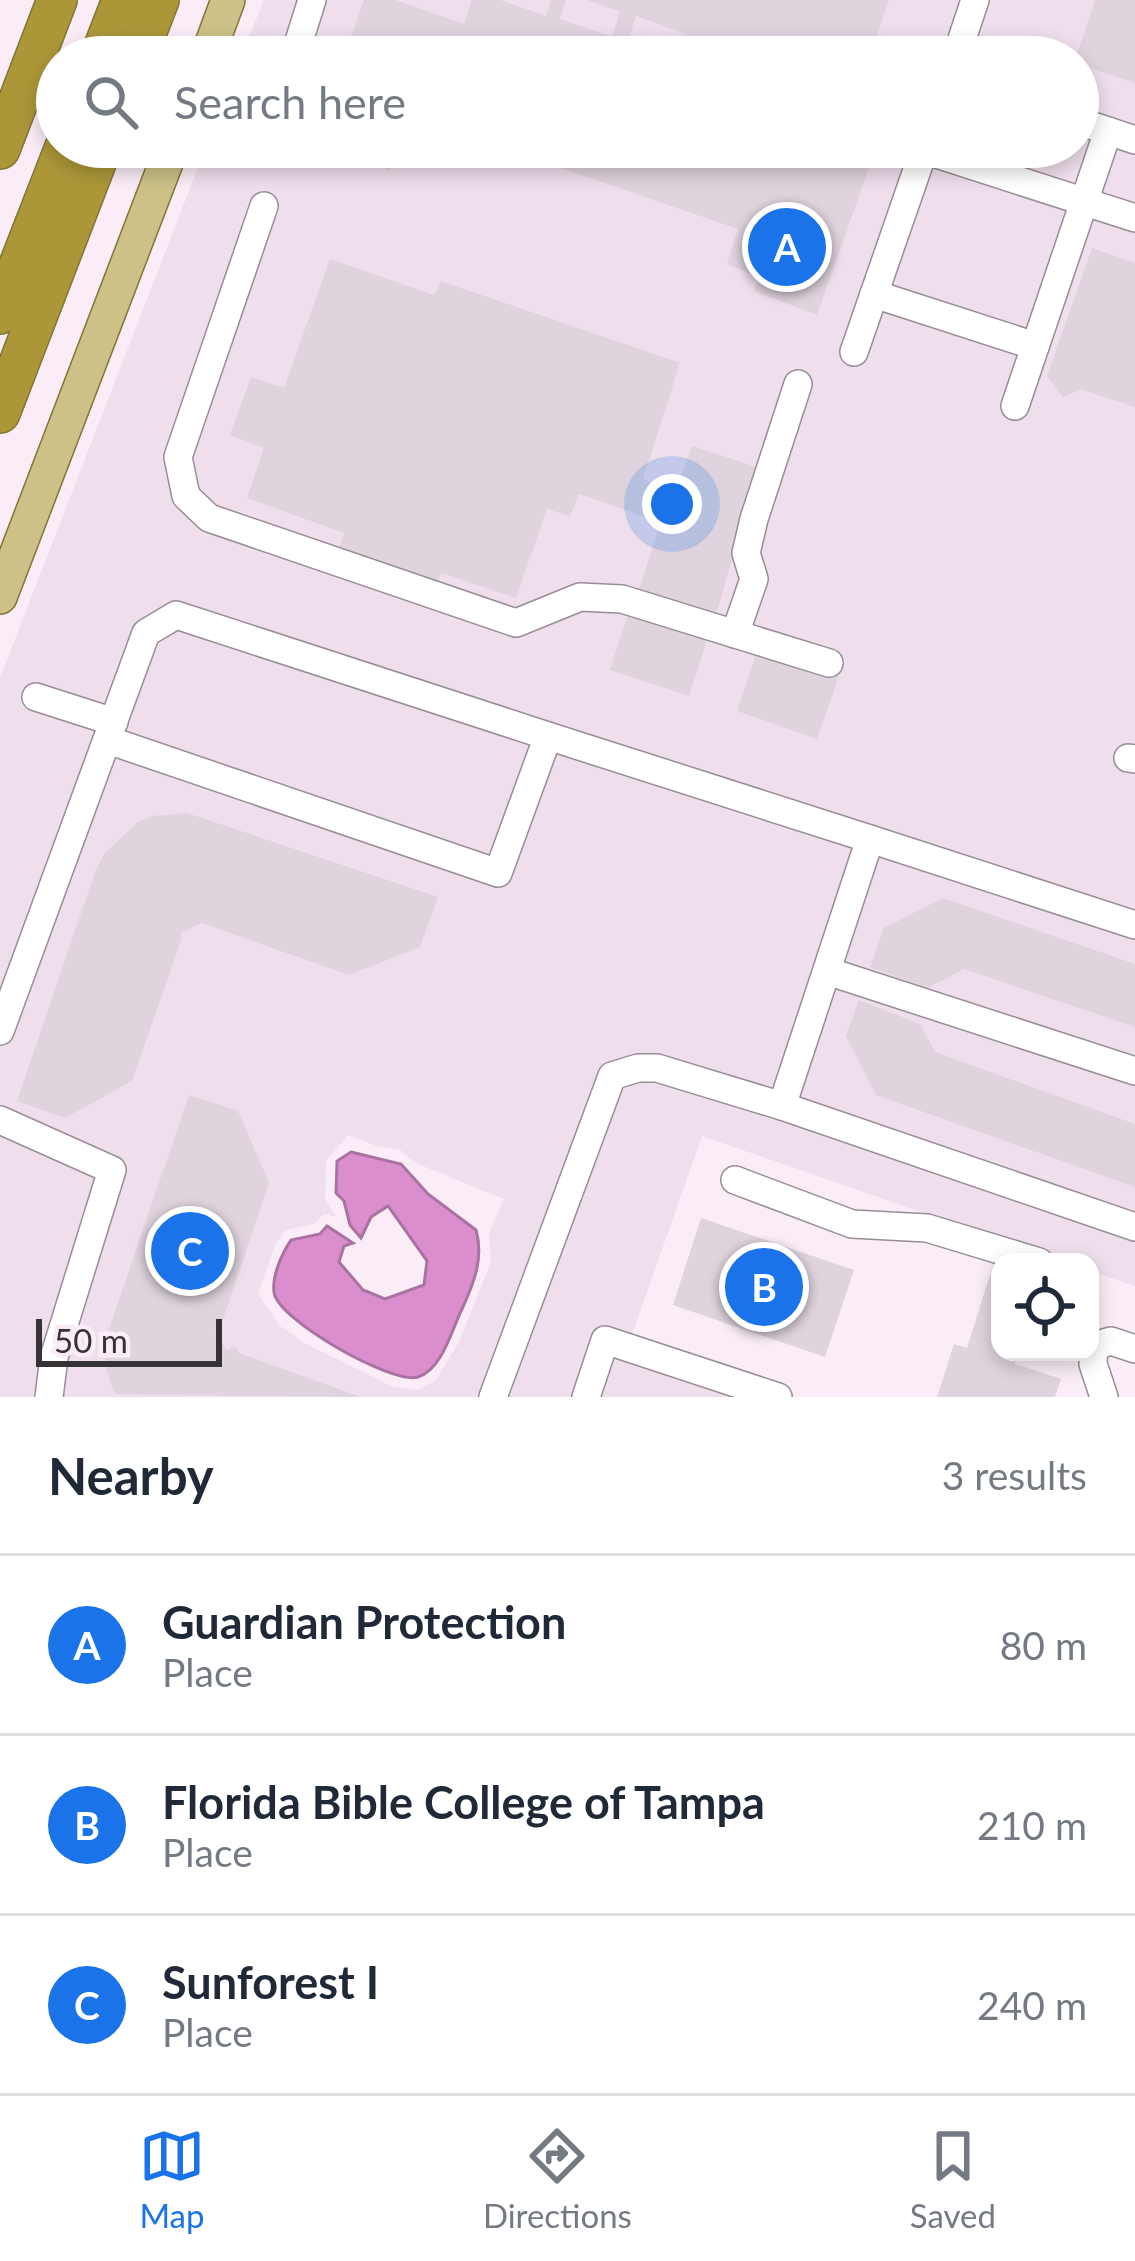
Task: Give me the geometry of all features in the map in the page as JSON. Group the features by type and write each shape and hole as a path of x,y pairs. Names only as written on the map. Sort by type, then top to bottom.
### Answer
{"highway":[{"path":"43,36 57,0"},
{"path":"108,36 122,0"},
{"path":"145,36 159,0"},
{"path":"0,149 36,55"},
{"path":"0,314 57,168"},
{"path":"0,413 94,168"}],"main road":[{"path":"215,36 228,0"},
{"path":"0,597 164,168"}],"street":[{"path":"301,36 312,0"},
{"path":"963,36 975,0"},
{"path":"1015,406 1084,201 1122,136"},
{"path":"854,352 918,168"},
{"path":"983,168 1135,218"},
{"path":"264,206 178,457 186,496 209,518 516,623 580,597 622,599 829,663"},
{"path":"874,294 1035,346"},
{"path":"735,634 754,579 746,553 754,519 798,384"},
{"path":"0,1031 146,633 176,615 1135,925"},
{"path":"36,697 111,731 497,873 548,736"},
{"path":"782,1106 870,839"},
{"path":"827,971 1135,1071"},
{"path":"493,1397 612,1076 638,1068 657,1067 782,1106 1135,1227"},
{"path":"0,1120 112,1170 54,1357 49,1397"},
{"path":"735,1180 853,1224 927,1228 1018,1253"},
{"path":"586,1397 605,1340 778,1397"},
{"path":"1099,1341 1135,1349"},
{"path":"1093,1361 1104,1397"}],"shaded area":[{"path":"264,0 1135,0 1135,1286 1099,1274 1099,1253 1039,1253 702,1136 628,1346 795,1397 0,1397 0,678 198,168 1099,168 1099,36 249,36","holes":["348,1135 400,1150 418,1164 504,1199 489,1233 491,1262 459,1342 436,1380 418,1390 393,1387 304,1343 280,1326 258,1294 285,1230 314,1224 324,1214 337,1217 325,1200 326,1161"]},
{"path":"351,1152 401,1164 428,1194 476,1230 478,1260 470,1290 440,1358 418,1377 385,1371 338,1348 294,1318 274,1292 278,1265 291,1240 320,1234 327,1226 353,1243 344,1246 339,1262 363,1290 385,1299 424,1285 427,1261 388,1206 371,1217 361,1238 350,1225 344,1201 336,1193 337,1161"}],"building":[{"path":"364,0 395,0 464,24 472,0 500,0 546,16 551,0 566,0 560,19 609,36 351,36"},
{"path":"587,0 889,0 876,36 685,36 636,16 630,36 612,36 620,12"},
{"path":"1095,0 1135,0 1135,83 1099,71 1099,36 1083,36"},
{"path":"561,168 869,168 817,315 754,291 759,277 727,264 738,229"},
{"path":"1092,248 1135,263 1135,407 1080,389 1063,397 1047,376"},
{"path":"330,259 434,295 441,281 680,363 643,479 676,490 692,446 759,468 714,621 638,592 661,522 579,494 570,516 547,509 516,598 441,573 435,591 336,556 344,533 247,498 264,448 230,435 251,377 284,388"},
{"path":"629,611 708,636 689,696 610,670"},
{"path":"758,648 839,676 817,739 737,711"},
{"path":"187,813 438,897 420,947 349,975 202,923 180,933 132,1081 65,1118 17,1101 105,853 138,822"},
{"path":"943,898 1135,964 1135,1027 964,969 928,988 870,967 884,928"},
{"path":"859,1000 920,1024 935,1052 1135,1124 1135,1187 876,1095 846,1036"},
{"path":"189,1095 238,1111 269,1183 221,1325 215,1328 226,1350 235,1347 239,1353 361,1397 115,1394 105,1366 107,1335"},
{"path":"701,1218 854,1270 825,1357 673,1305"},
{"path":"991,1272 991,1361 1016,1361 1061,1379 1055,1397 937,1397 954,1344 967,1348"}],"place":[{"name":"Guardian Protection","path":"787,247"},
{"name":"Sunforest I","path":"190,1251"},
{"name":"Florida Bible College of Tampa","path":"764,1287"}]}
